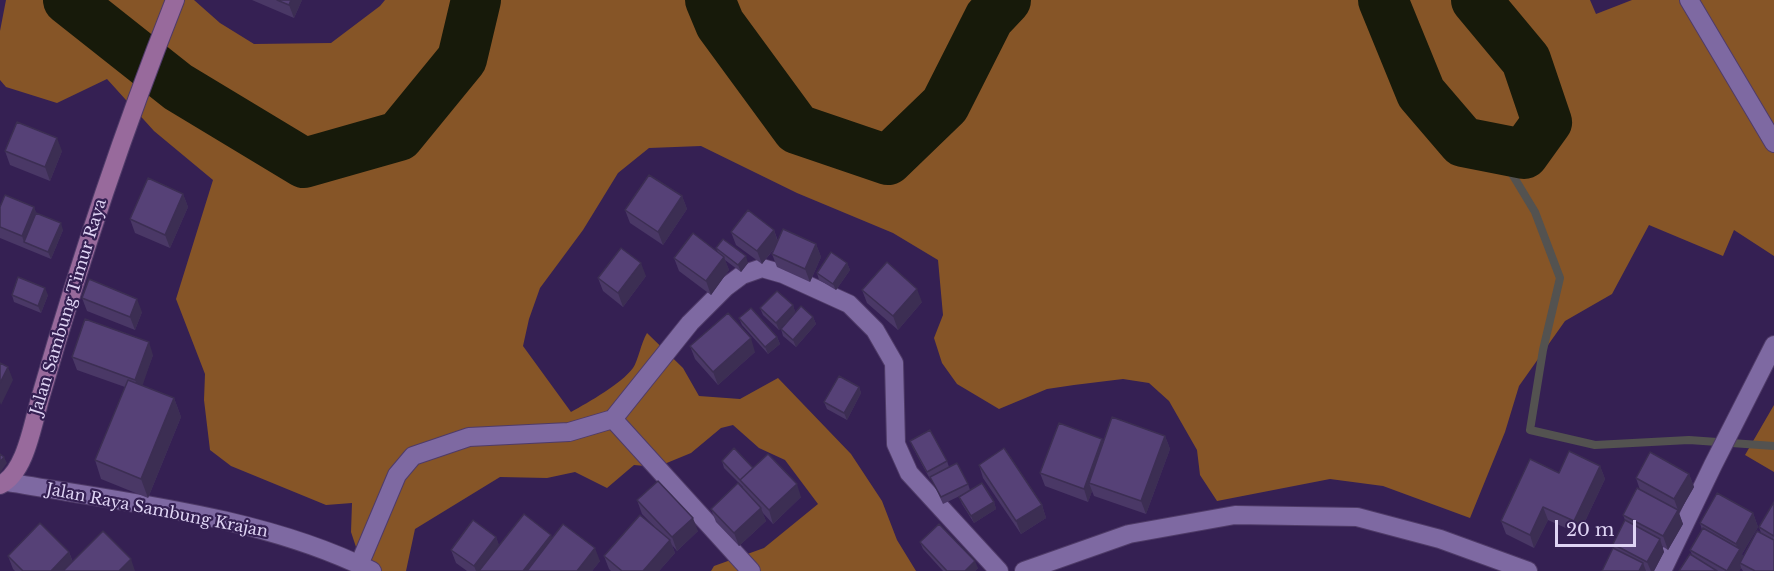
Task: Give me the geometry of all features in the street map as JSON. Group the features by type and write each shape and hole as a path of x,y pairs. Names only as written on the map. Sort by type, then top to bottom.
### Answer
{"main road":[{"name":"Jalan Sambung Timur Raya","path":"4,483 19,466 26,449 62,324 128,122 172,7"}],"street":[{"path":"1689,0 1774,143"},
{"path":"366,568 397,475 413,456 469,437 569,432 613,419 690,323 726,287 742,275 762,268 783,274 849,304 875,330 894,363 896,444 909,473 999,571"},
{"path":"1662,571 1774,345"},
{"path":"613,419 751,571"},
{"name":"Jalan Raya Sambung Krajan","path":"4,483 199,515 284,536 366,568"},
{"path":"1024,571 1130,534 1235,515 1357,517 1440,539 1528,571"}],"shaded area":[{"path":"6,0 194,0 220,23 254,44 331,43 385,0 1590,0 1596,14 1632,0 1774,0 1774,256 1734,230 1723,256 1649,225 1612,294 1565,321 1519,386 1505,432 1470,518 1383,486 1330,479 1217,501 1200,475 1197,450 1169,401 1149,383 1123,379 1047,389 999,409 957,384 942,363 934,338 943,315 938,260 893,233 797,193 701,146 649,148 618,173 583,230 540,288 529,319 523,346 571,412 628,374 635,365 647,333 683,368 699,396 740,399 778,378 851,454 882,501 897,540 916,571 711,571 714,566 764,548 818,504 785,460 759,448 733,425 721,428 691,453 657,467 634,465 607,488 575,472 547,478 500,477 415,529 406,571 364,571 351,532 352,503 326,505 231,466 210,450 204,400 205,374 176,299 213,180 154,131 107,79 57,103 6,87 0,80 0,31"},
{"path":"1774,405 1774,472 1745,455"}],"building":[{"path":"277,0 291,0 289,5"},
{"path":"17,122 57,138 45,167 5,151"},
{"path":"649,175 682,196 658,232 625,210"},
{"path":"148,178 183,194 165,235 130,219"},
{"path":"5,195 34,207 22,236 0,227 0,207"},
{"path":"748,210 774,230 757,251 731,232"},
{"path":"36,213 61,223 48,252 24,242"},
{"path":"783,229 816,244 805,269 772,254"},
{"path":"693,233 724,257 706,281 674,258"},
{"path":"723,239 746,256 738,265 716,248"},
{"path":"621,248 641,263 618,293 598,278"},
{"path":"831,252 847,263 833,284 817,273"},
{"path":"887,262 917,289 893,316 862,290"},
{"path":"18,277 45,288 38,306 12,295"},
{"path":"89,279 137,299 130,317 82,298"},
{"path":"777,291 793,305 776,323 760,308"},
{"path":"801,306 813,317 793,340 781,329"},
{"path":"751,308 777,337 765,347 739,318"},
{"path":"728,313 751,338 713,372 690,346"},
{"path":"85,319 149,342 135,380 72,357"},
{"path":"0,363 8,367 0,383"},
{"path":"839,376 859,387 844,413 824,402"},
{"path":"128,380 174,398 141,479 95,460"},
{"path":"1112,417 1165,436 1141,501 1089,483"},
{"path":"1059,423 1102,439 1084,489 1040,473"},
{"path":"930,430 947,461 927,472 910,441"},
{"path":"734,448 753,468 740,480 722,461"},
{"path":"1004,448 1042,505 1016,521 979,465"},
{"path":"1569,451 1600,466 1574,521 1543,507 1530,535 1501,521 1530,459 1559,473"},
{"path":"1650,452 1689,474 1674,499 1636,478"},
{"path":"768,454 797,484 769,510 740,480"},
{"path":"957,463 968,484 941,497 930,477"},
{"path":"658,481 693,518 672,537 637,500"},
{"path":"738,483 761,508 734,533 711,509"},
{"path":"982,483 994,502 971,516 959,497"},
{"path":"1637,488 1678,510 1663,536 1623,515"},
{"path":"1717,493 1753,513 1736,544 1700,523"},
{"path":"1774,502 1774,536 1759,527"},
{"path":"524,514 551,535 523,571 479,571"},
{"path":"640,515 670,540 643,571 622,571 604,556"},
{"path":"473,520 496,537 474,566 451,550"},
{"path":"1625,520 1660,539 1647,562 1613,544"},
{"path":"40,523 69,552 51,571 23,571 8,556"},
{"path":"563,524 595,548 577,571 527,571"},
{"path":"939,524 975,561 965,571 947,571 920,542"},
{"path":"1703,528 1740,549 1727,571 1690,550"},
{"path":"103,531 131,559 119,571 63,571"},
{"path":"1757,531 1774,540 1774,571 1755,571 1740,563"},
{"path":"1613,548 1643,563 1639,571 1602,571"},
{"path":"1690,554 1717,571 1679,571"}],"waterway":[{"path":"68,0 178,87 304,163 399,136 462,59 476,0"},
{"path":"710,0 720,24 797,129 888,160 945,105 989,18 1006,0"},
{"path":"1383,0 1421,93 1463,142 1524,154 1547,122 1526,60 1476,0"},
{"path":"1497,149 1535,212 1560,278 1543,350 1530,430 1595,445 1689,440 1774,446"}]}
